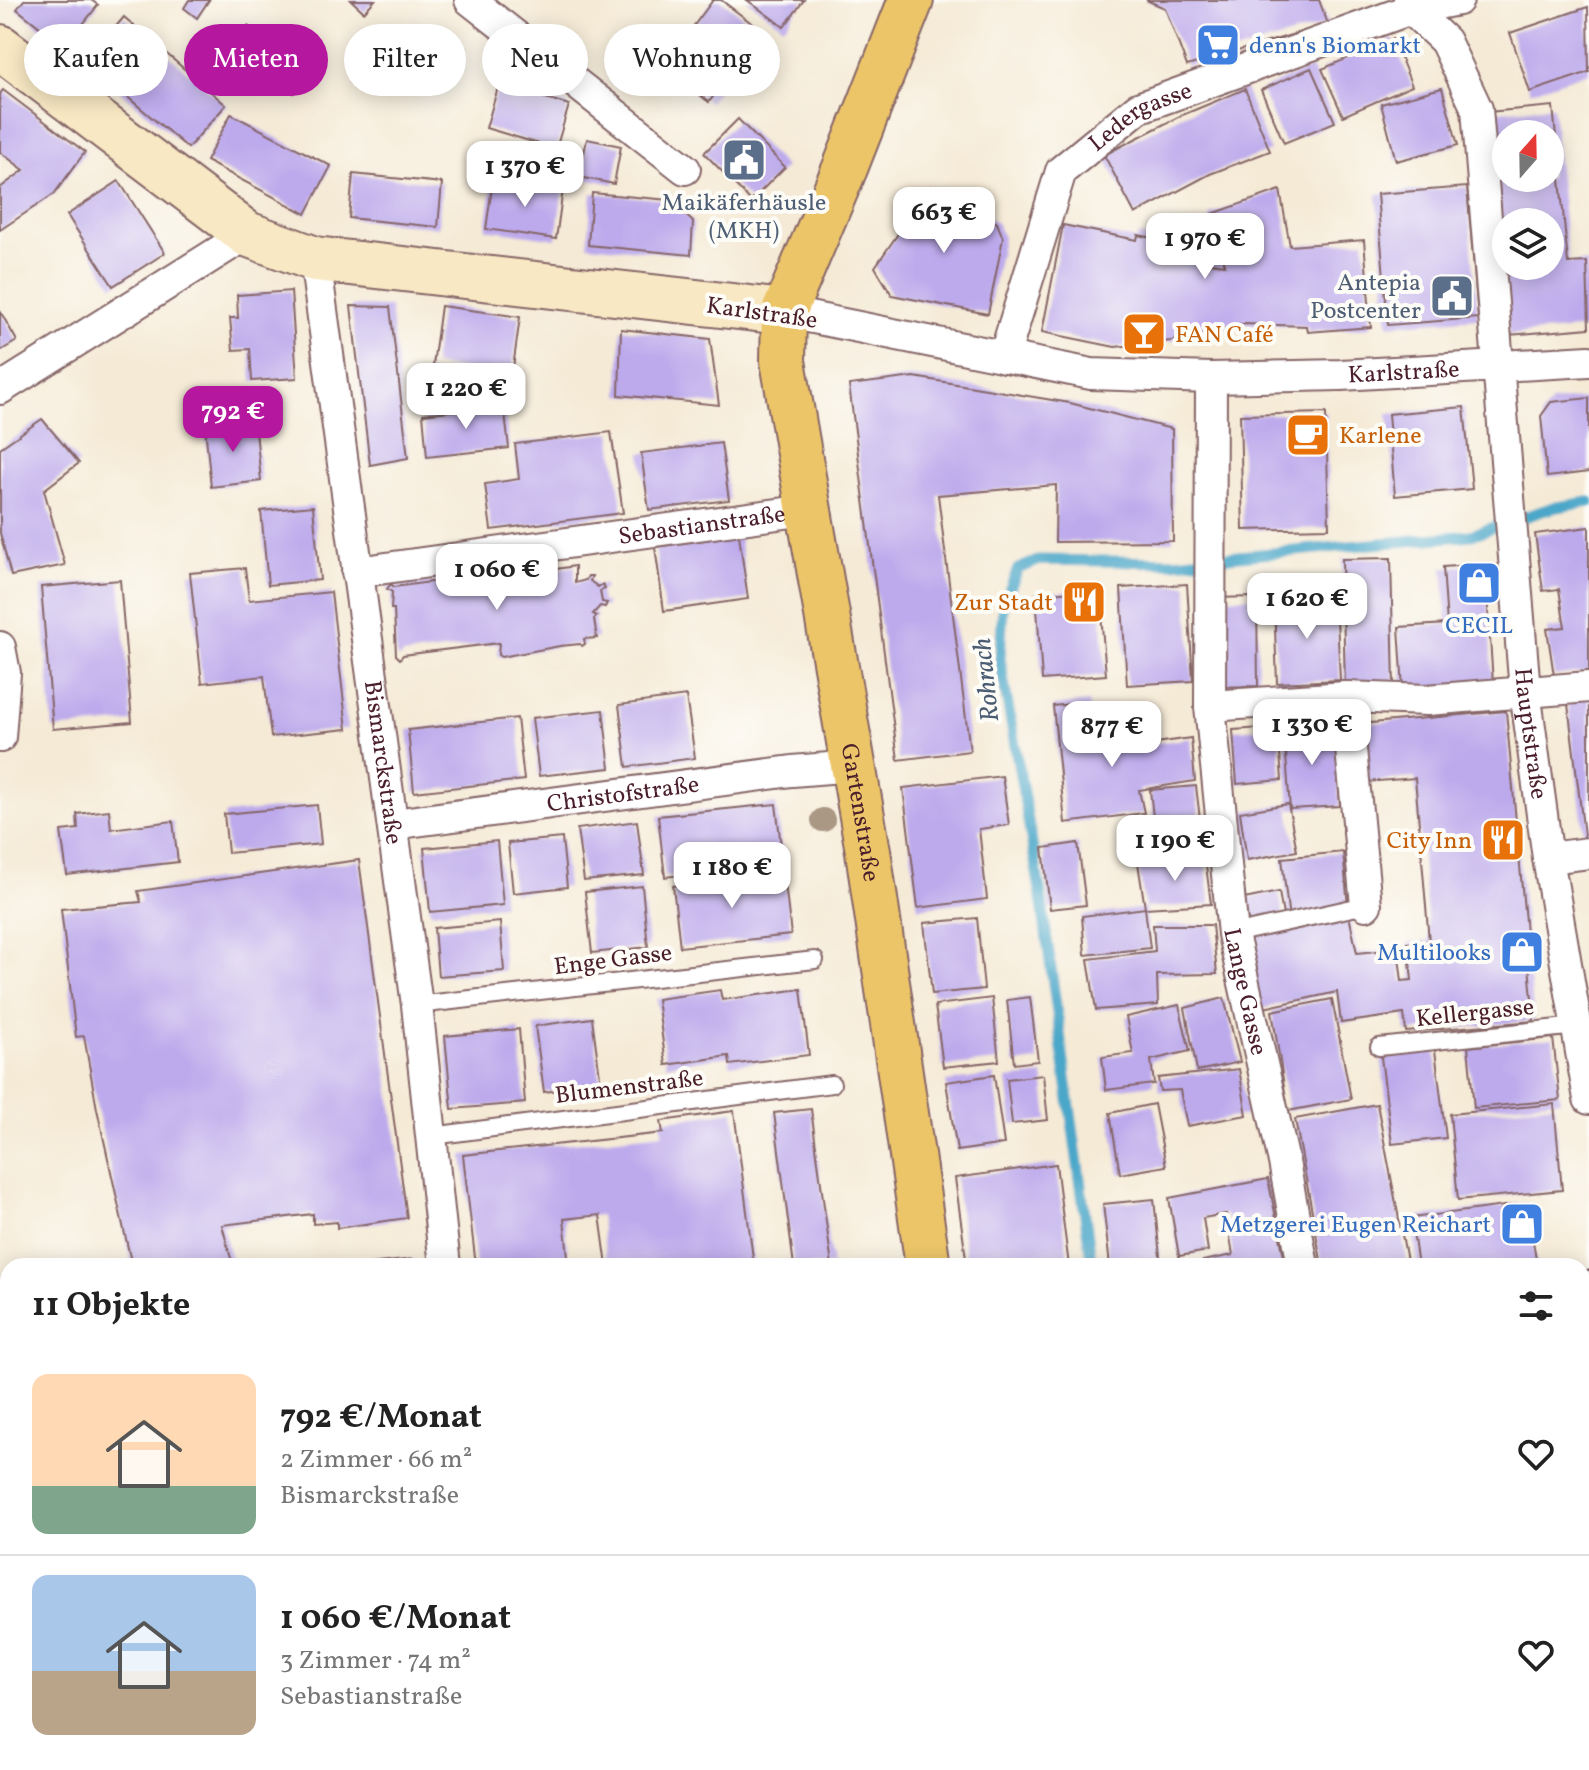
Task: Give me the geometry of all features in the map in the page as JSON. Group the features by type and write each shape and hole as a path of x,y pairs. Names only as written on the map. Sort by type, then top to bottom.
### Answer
{"main road":[{"path":"784,312 911,0"},
{"name":"Karlstraße","path":"0,47 247,234 315,259 784,312"},
{"name":"Gartenstraße","path":"784,312 783,361 854,766 927,1258"}],"street":[{"path":"470,0 685,169"},
{"name":"Ledergasse","path":"1004,357 1061,171 1138,108 1410,5 1458,0"},
{"name":"Hauptstraße","path":"1410,5 1445,41 1477,109 1525,691 1548,858 1589,1094"},
{"path":"0,389 247,234"},
{"name":"Bismarckstraße","path":"315,259 417,1005 444,1258"},
{"name":"Karlstraße","path":"784,312 1091,374 1211,378 1341,375 1589,361"},
{"name":"Lange Gasse","path":"1211,378 1210,706 1233,934 1284,1162 1302,1258"},
{"name":"Sebastianstraße","path":"357,572 807,510"},
{"path":"0,647 5,673 0,737"},
{"path":"1210,706 1346,697 1427,700 1589,687"},
{"path":"1346,697 1366,905"},
{"name":"Christofstraße","path":"393,824 792,771 854,766"},
{"path":"1548,858 1589,853"}],"lane":[{"path":"1233,934 1366,905"},
{"name":"Enge Gasse","path":"417,1005 815,960"},
{"name":"Kellergasse","path":"1379,1047 1577,1026"},
{"name":"Blumenstraße","path":"432,1136 832,1084"}],"building":[{"path":"24,0 91,0 98,5 83,24 36,24 17,9"},
{"path":"189,0 209,0 197,18 184,8"},
{"path":"351,0 375,0 364,12"},
{"path":"713,0 721,0 753,24 695,24"},
{"path":"747,0 804,0 784,27"},
{"name":"denn's Biomarkt","path":"1146,0 1319,0 1328,24 1187,66 1165,8"},
{"path":"1588,7 1589,72 1530,92 1510,33"},
{"path":"124,17 132,24 118,24"},
{"path":"1393,39 1412,86 1343,116 1322,69"},
{"path":"168,55 184,69 184,96 216,96 226,105 188,148 126,96 168,96"},
{"path":"1311,68 1335,122 1284,143 1261,90"},
{"path":"1442,88 1458,145 1396,161 1381,104"},
{"path":"1245,89 1270,151 1210,174 1135,214 1104,155 1180,116"},
{"path":"3,90 85,152 54,194 0,230 0,188 24,170 0,152 0,94"},
{"path":"495,96 539,96 569,105 556,149 486,128"},
{"path":"1553,106 1554,120 1492,120 1492,154 1488,112"},
{"path":"231,114 331,166 306,214 206,161"},
{"name":"Maikäferhäusle (MKH)","path":"738,119 785,167 751,201 704,153"},
{"path":"587,139 621,146 614,184 579,177"},
{"path":"353,174 442,183 438,227 349,218"},
{"path":"493,180 563,189 556,239 486,229"},
{"path":"119,181 165,253 113,286 67,215"},
{"path":"931,186 997,223 1003,238 988,314 892,295 875,267"},
{"path":"1467,187 1478,318 1388,325 1377,194"},
{"path":"1280,190 1290,246 1364,240 1371,327 1308,332 1307,326 1245,324 1171,341 1115,347 1042,332 1063,225 1137,240 1138,235 1159,239 1159,235 1200,230 1209,263 1225,265 1209,215"},
{"path":"1496,192 1561,192 1563,208 1497,208"},
{"path":"592,193 669,200 693,222 691,255 588,245"},
{"path":"1564,221 1568,263 1587,262 1589,328 1509,335 1504,280 1564,280"},
{"path":"291,291 297,378 252,381 250,349 233,350 230,318 238,318 237,295"},
{"path":"351,306 390,307 408,458 370,465"},
{"path":"441,306 520,317 512,375 433,365"},
{"path":"0,311 17,341 0,351"},
{"path":"621,329 710,339 719,405 619,395"},
{"path":"914,377 1070,403 1172,429 1173,541 1055,542 1056,485 938,495 970,751 898,760 849,385"},
{"path":"1589,398 1589,472 1547,477 1541,416 1551,402"},
{"path":"504,405 509,448 427,457 423,414"},
{"path":"1464,407 1472,489 1395,496 1388,414"},
{"path":"1326,413 1329,528 1243,530 1240,415"},
{"path":"42,419 79,463 44,490 65,565 11,576 0,533 0,448"},
{"path":"255,421 261,481 211,487 205,426"},
{"path":"611,432 623,513 491,530 485,484 519,479 515,444"},
{"path":"721,443 729,500 649,510 641,453"},
{"path":"313,506 320,580 268,585 261,511"},
{"path":"1589,527 1589,671 1554,676 1547,629 1565,627 1559,589 1543,591 1535,534"},
{"path":"739,535 748,599 664,611 655,547"},
{"path":"1391,558 1394,687 1345,688 1342,559"},
{"path":"1485,564 1493,683 1403,690 1399,627 1447,624 1443,567"},
{"path":"555,565 556,569 575,566 575,583 592,576 590,581 598,587 603,584 605,589 600,591 602,602 607,603 593,614 597,616 594,619 597,638 584,639 582,646 560,646 501,657 498,655 499,643 403,655 400,659 396,655 392,592 387,589 391,584 394,587"},
{"path":"245,568 249,600 331,592 347,729 271,737 264,676 202,683 190,573"},
{"path":"120,580 132,722 53,729 41,587"},
{"path":"1187,584 1193,681 1127,685 1121,588"},
{"path":"1099,589 1106,675 1042,680 1036,594"},
{"path":"1257,597 1258,686 1213,687 1212,598"},
{"path":"1336,599 1340,680 1277,683 1274,601"},
{"path":"1589,694 1589,842 1585,843 1567,696"},
{"path":"686,696 695,758 627,767 619,705"},
{"path":"1089,702 1094,752 1191,738 1195,781 1139,790 1144,813 1065,823 1053,706"},
{"path":"603,710 610,768 539,776 532,718"},
{"path":"1506,711 1534,1021 1406,1032 1404,1014 1341,1023 1337,992 1259,1009 1244,932 1348,911 1357,953 1398,949 1402,981 1412,980 1408,943 1429,941 1415,778 1366,782 1360,724"},
{"path":"517,718 524,780 414,792 408,730"},
{"path":"1334,724 1340,806 1290,809 1284,728"},
{"path":"1278,727 1282,780 1237,784 1233,730"},
{"path":"1002,776 1009,825 979,829 987,899 918,908 903,788"},
{"path":"1196,786 1204,852 1160,857 1158,841 1148,842 1148,828 1154,826 1150,790"},
{"path":"776,804 783,863 665,877 658,816"},
{"path":"1288,804 1297,851 1247,860 1240,812"},
{"path":"317,805 321,844 228,853 224,814"},
{"path":"109,810 111,829 173,821 178,862 67,875 61,831 78,829 77,814"},
{"path":"637,821 644,875 584,881 577,829"},
{"path":"562,838 567,887 513,893 508,843"},
{"path":"497,841 503,905 430,912 424,848"},
{"path":"1078,843 1086,905 1050,909 1043,848"},
{"path":"1343,852 1348,907 1289,920 1282,858"},
{"path":"1205,858 1211,904 1145,908 1138,863"},
{"path":"359,860 407,1218 337,1228 337,1222 313,1224 313,1214 222,1225 231,1258 130,1258 84,1036 76,1037 61,909 141,902 138,891"},
{"path":"784,874 791,935 680,947 673,886"},
{"path":"642,886 648,947 592,953 585,892"},
{"path":"1279,892 1284,921 1249,927 1244,899"},
{"path":"1145,908 1150,948 1085,955 1082,916"},
{"path":"977,918 984,989 932,994 924,923"},
{"path":"500,922 504,971 438,976 434,928"},
{"path":"1153,925 1212,925 1217,974 1157,975 1158,1005 1096,1010 1088,959 1155,951"},
{"path":"801,989 809,1055 730,1065 729,1056 666,1065 657,999 720,990 722,1000"},
{"path":"1030,997 1038,1061 1014,1064 1007,1000"},
{"path":"992,998 999,1061 943,1067 935,1005"},
{"path":"1224,998 1240,1062 1197,1071 1185,1008"},
{"path":"1332,999 1351,1099 1288,1111 1272,1011"},
{"path":"1179,1005 1190,1051 1151,1060 1154,1084 1106,1090 1102,1057 1133,1053 1126,1017"},
{"path":"592,1018 601,1084 544,1092 535,1026"},
{"path":"519,1029 525,1103 452,1109 445,1036"},
{"path":"1553,1038 1560,1100 1474,1108 1468,1047"},
{"path":"1434,1042 1446,1138 1392,1144 1380,1049"},
{"path":"1239,1069 1247,1115 1187,1126 1180,1090 1160,1091 1158,1078"},
{"path":"994,1075 1004,1144 957,1151 946,1082"},
{"path":"1043,1075 1048,1120 1012,1124 1007,1079"},
{"path":"1154,1104 1166,1166 1120,1174 1110,1113"},
{"path":"1377,1104 1406,1258 1321,1258 1295,1119"},
{"path":"1554,1104 1562,1190 1458,1200 1450,1114"},
{"path":"811,1109 831,1258 793,1258 774,1113"},
{"path":"734,1111 753,1258 606,1258 600,1215 564,1219 568,1258 475,1258 463,1155 663,1133 661,1121"},
{"path":"1056,1164 1068,1258 966,1258 955,1178"},
{"path":"1268,1179 1284,1258 1218,1258 1233,1255 1226,1214 1203,1218 1208,1251 1179,1256 1169,1198"},
{"path":"1154,1199 1160,1258 1109,1258 1103,1204"},
{"path":"1527,1203 1536,1258 1417,1258 1411,1218"}],"waterway":[{"name":"Rohrach","path":"1091,1258 1041,896 1000,659 1003,605 1018,569 1040,560 1173,562 1471,535 1551,508 1589,502"}],"place":[{"name":"denn's Biomarkt","path":"1218,45"},
{"name":"Maikäferhäusle (MKH)","path":"744,160"},
{"name":"Antepia Postcenter","path":"1452,296"},
{"name":"FAN Café","path":"1144,334"},
{"name":"Karlene","path":"1308,435"},
{"name":"CECIL","path":"1479,583"},
{"name":"Zur Stadt","path":"1084,602"},
{"name":"City Inn","path":"1503,840"},
{"name":"Multilooks","path":"1522,952"},
{"name":"Metzgerei Eugen Reichart","path":"1522,1224"}]}
